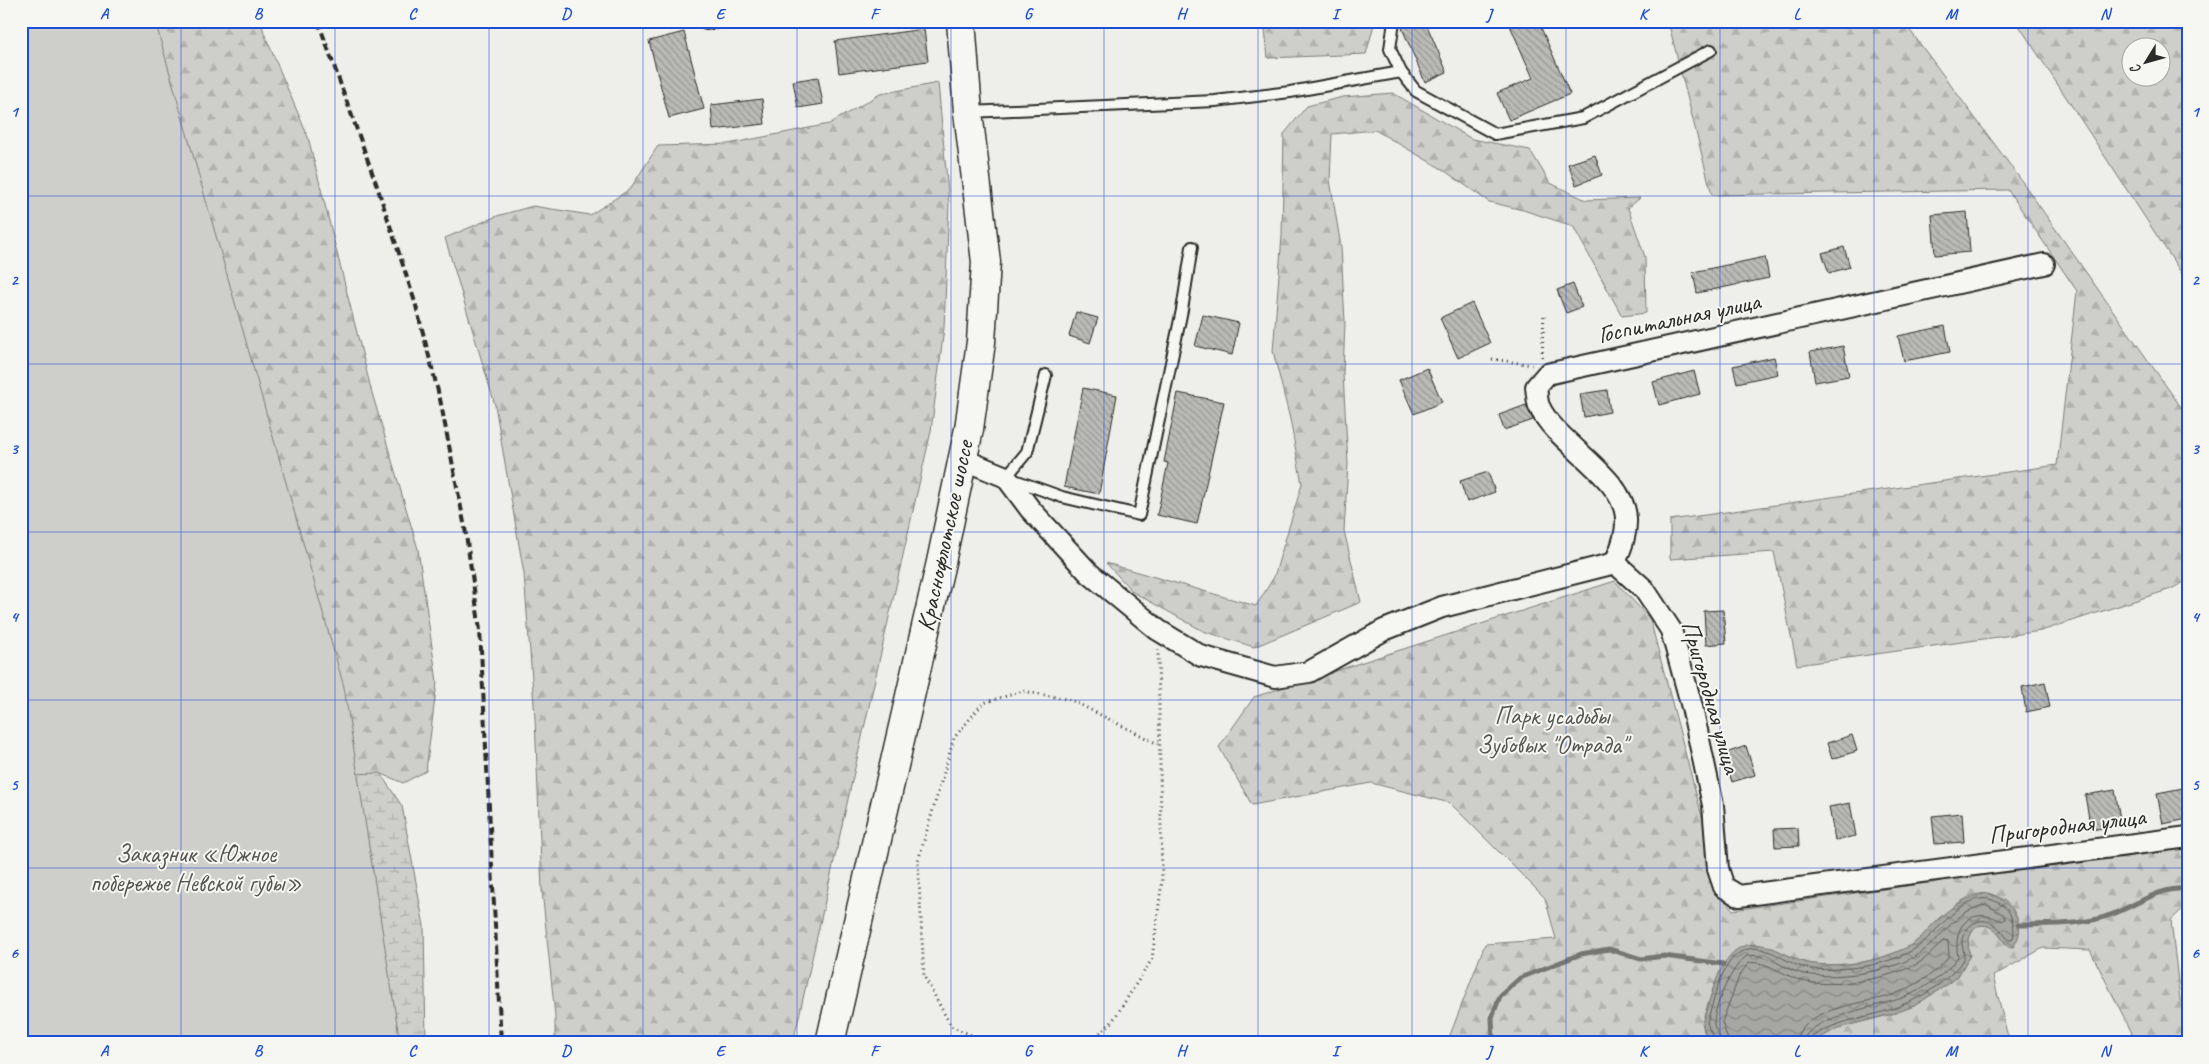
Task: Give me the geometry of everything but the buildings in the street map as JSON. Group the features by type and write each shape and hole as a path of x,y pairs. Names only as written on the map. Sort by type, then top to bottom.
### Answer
{"main road":[{"name":"Краснофлотское шоссе","path":"830,1043 941,562 962,459 981,342 986,262 968,112 961,21"}],"street":[{"name":"Госпитальная улица","path":"1543,370 2044,264"},
{"path":"962,459 1006,477 1030,509 1089,573 1158,630 1201,656 1274,677 1308,672 1384,630 1442,607 1615,563 1625,537 1626,517 1619,494 1548,420 1539,405 1536,387 1543,370"},
{"name":"Пригородная улица","path":"1615,563 1644,590 1670,630 1692,707 1713,805 1718,868 1724,887 1739,896 2188,837"}],"lane":[{"path":"706,21 706,24 725,21"},
{"path":"1394,21 1390,49 1401,72 1416,91 1495,134 1583,118 1711,50"},
{"path":"968,112 1215,101 1290,92 1401,72"},
{"path":"1046,375 1027,452 1006,477 1062,497 1139,514 1182,310 1192,247"}],"path":[{"path":"1492,358 1543,370 1544,313"},
{"path":"1089,1043 1112,1022 1152,959 1162,881 1158,744 1158,630"},
{"path":"989,1043 952,1026 924,976 918,861 954,738 983,703 1024,691 1071,700 1158,744"}],"green space":[{"name":"Заказник «Южное побережье Невской губы»","path":"21,21 261,21 264,33 308,137 372,393 418,549 437,682 426,771 403,783 380,773 21,1043"},
{"name":"Заказник «Южное побережье Невской губы»","path":"21,21 155,21 344,687 400,1043 21,1043"},
{"path":"1264,21 1375,21 1366,54 1268,58"},
{"path":"1668,21 1903,21 2016,173 2188,417 2188,580 2171,589 2041,631 1797,665 1774,552 1670,559 1670,520 2057,465 2077,291 2008,190 1712,195"},
{"path":"2016,21 2188,21 2188,283"},
{"path":"938,83 949,203 944,328 931,431 793,1043 555,1043 555,1016 542,890 535,718 524,574 495,405 445,238 497,216 533,206 590,215 630,189 658,146 728,144 829,124 880,94"},
{"path":"1393,93 1472,139 1530,150 1550,183 1586,200 1640,198 1628,208 1645,257 1646,313 1622,316 1573,226 1523,210 1489,202 1442,169 1375,130 1332,134 1330,180 1341,247 1345,322 1343,374 1348,464 1344,531 1361,602 1254,647 1203,631 1133,592 1106,563 1256,606 1274,577 1302,484 1290,419 1273,351 1282,236 1284,134 1307,106 1343,97"},
{"name":"Парк усадьбы Зубовых \"Отрада\"","path":"1615,581 1650,619 1705,828 1716,889 1733,910 2188,847 2188,904 2171,920 2180,999 2188,1031 2188,1043 2137,1043 2090,950 2043,948 1993,976 2007,1033 2012,1043 1960,1043 1956,1038 1938,1043 1811,1043 1838,1028 1892,1014 1914,1006 1951,982 1958,976 1970,955 1968,943 1970,937 1972,932 1980,926 1986,925 1992,928 2008,947 2019,933 2014,912 2005,901 1987,894 1975,895 1963,900 1905,949 1874,959 1845,964 1825,965 1807,963 1787,956 1768,946 1715,983 1702,1022 1704,1032 1712,1043 1447,1043 1485,944 1556,939 1545,898 1450,803 1371,783 1252,805 1219,747 1254,697"},
{"path":"380,773 402,806 424,926 426,1043 214,1043 322,775"}],"water":[{"path":"1988,893 2004,901 2015,914 2019,930 2018,939 2013,947 2008,947 1992,928 1986,925 1976,928 1972,932 1968,943 1970,955 1958,976 1914,1006 1892,1014 1838,1028 1811,1043 1712,1043 1708,1038 1704,1029 1705,1015 1720,971 1733,952 1742,946 1753,944 1766,946 1812,964 1833,965 1865,962 1908,947 1917,941 1951,908 1972,897"}],"waterway":[{"path":"2018,925 2066,924 2090,921 2113,914 2158,893 2168,890 2188,889"},
{"path":"1493,1043 1492,1017 1500,996 1520,978 1581,954 1609,949 1641,959 1664,956 1723,964"}],"railway":[{"path":"318,21 377,186 415,302 440,399 465,528 480,630 501,1043"}]}
